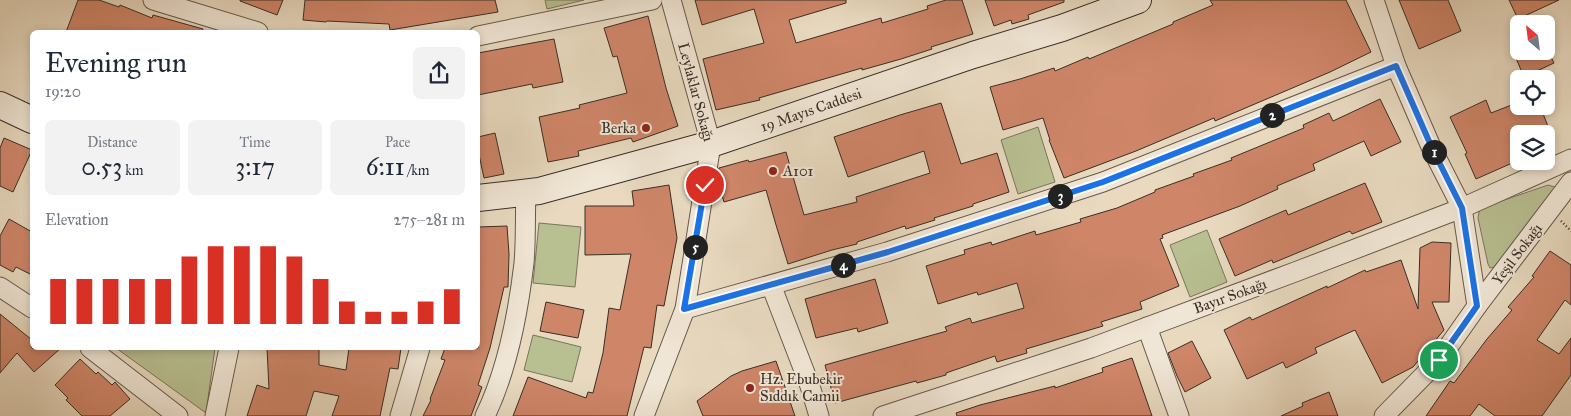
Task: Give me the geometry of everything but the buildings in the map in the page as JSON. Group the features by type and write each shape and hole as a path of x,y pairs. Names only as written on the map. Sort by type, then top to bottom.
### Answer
{"street":[{"path":"153,0 251,30"},
{"path":"480,36 652,0"},
{"name":"Leylaklar Sokağı","path":"644,416 684,309 711,144 671,0"},
{"name":"19 Mayıs Caddesi","path":"480,198 526,193 711,144 1062,28 1138,0"},
{"path":"1374,0 1396,66 1432,148 1462,208 1477,306"},
{"path":"684,309 888,252 1103,182 1396,66"},
{"path":"0,105 30,119"},
{"name":"Bayır Sokağı","path":"883,416 1091,348 1462,208 1571,159"},
{"name":"Yeşil Sokağı","path":"1384,416 1439,360 1477,306 1571,182"},
{"path":"485,416 496,393 513,328 524,262 526,193"},
{"path":"771,285 810,386 819,416"},
{"path":"0,287 30,307"},
{"path":"1147,327 1179,416"},
{"path":"93,350 178,416"},
{"path":"215,416 229,350"},
{"path":"400,416 419,350"}],"green space":[{"path":"545,0 584,0 547,9"},
{"path":"1038,127 1055,182 1018,194 1001,140"},
{"path":"1548,185 1555,187 1554,194 1494,267 1490,268 1478,218 1479,212 1484,207"},
{"path":"539,223 581,227 575,287 533,283"},
{"path":"1207,230 1227,282 1190,297 1170,245"},
{"path":"533,335 581,347 572,382 524,370"},
{"path":"119,350 215,350 206,413"}],"place":[{"name":"Berka","path":"646,128"},
{"name":"A101","path":"773,171"},
{"name":"Hz. Ebubekir Sıddık Camii","path":"750,388"}],"route":[{"path":"705,185 684,309 888,252 1103,182 1396,66 1432,148 1462,208 1477,306 1439,360"}]}
